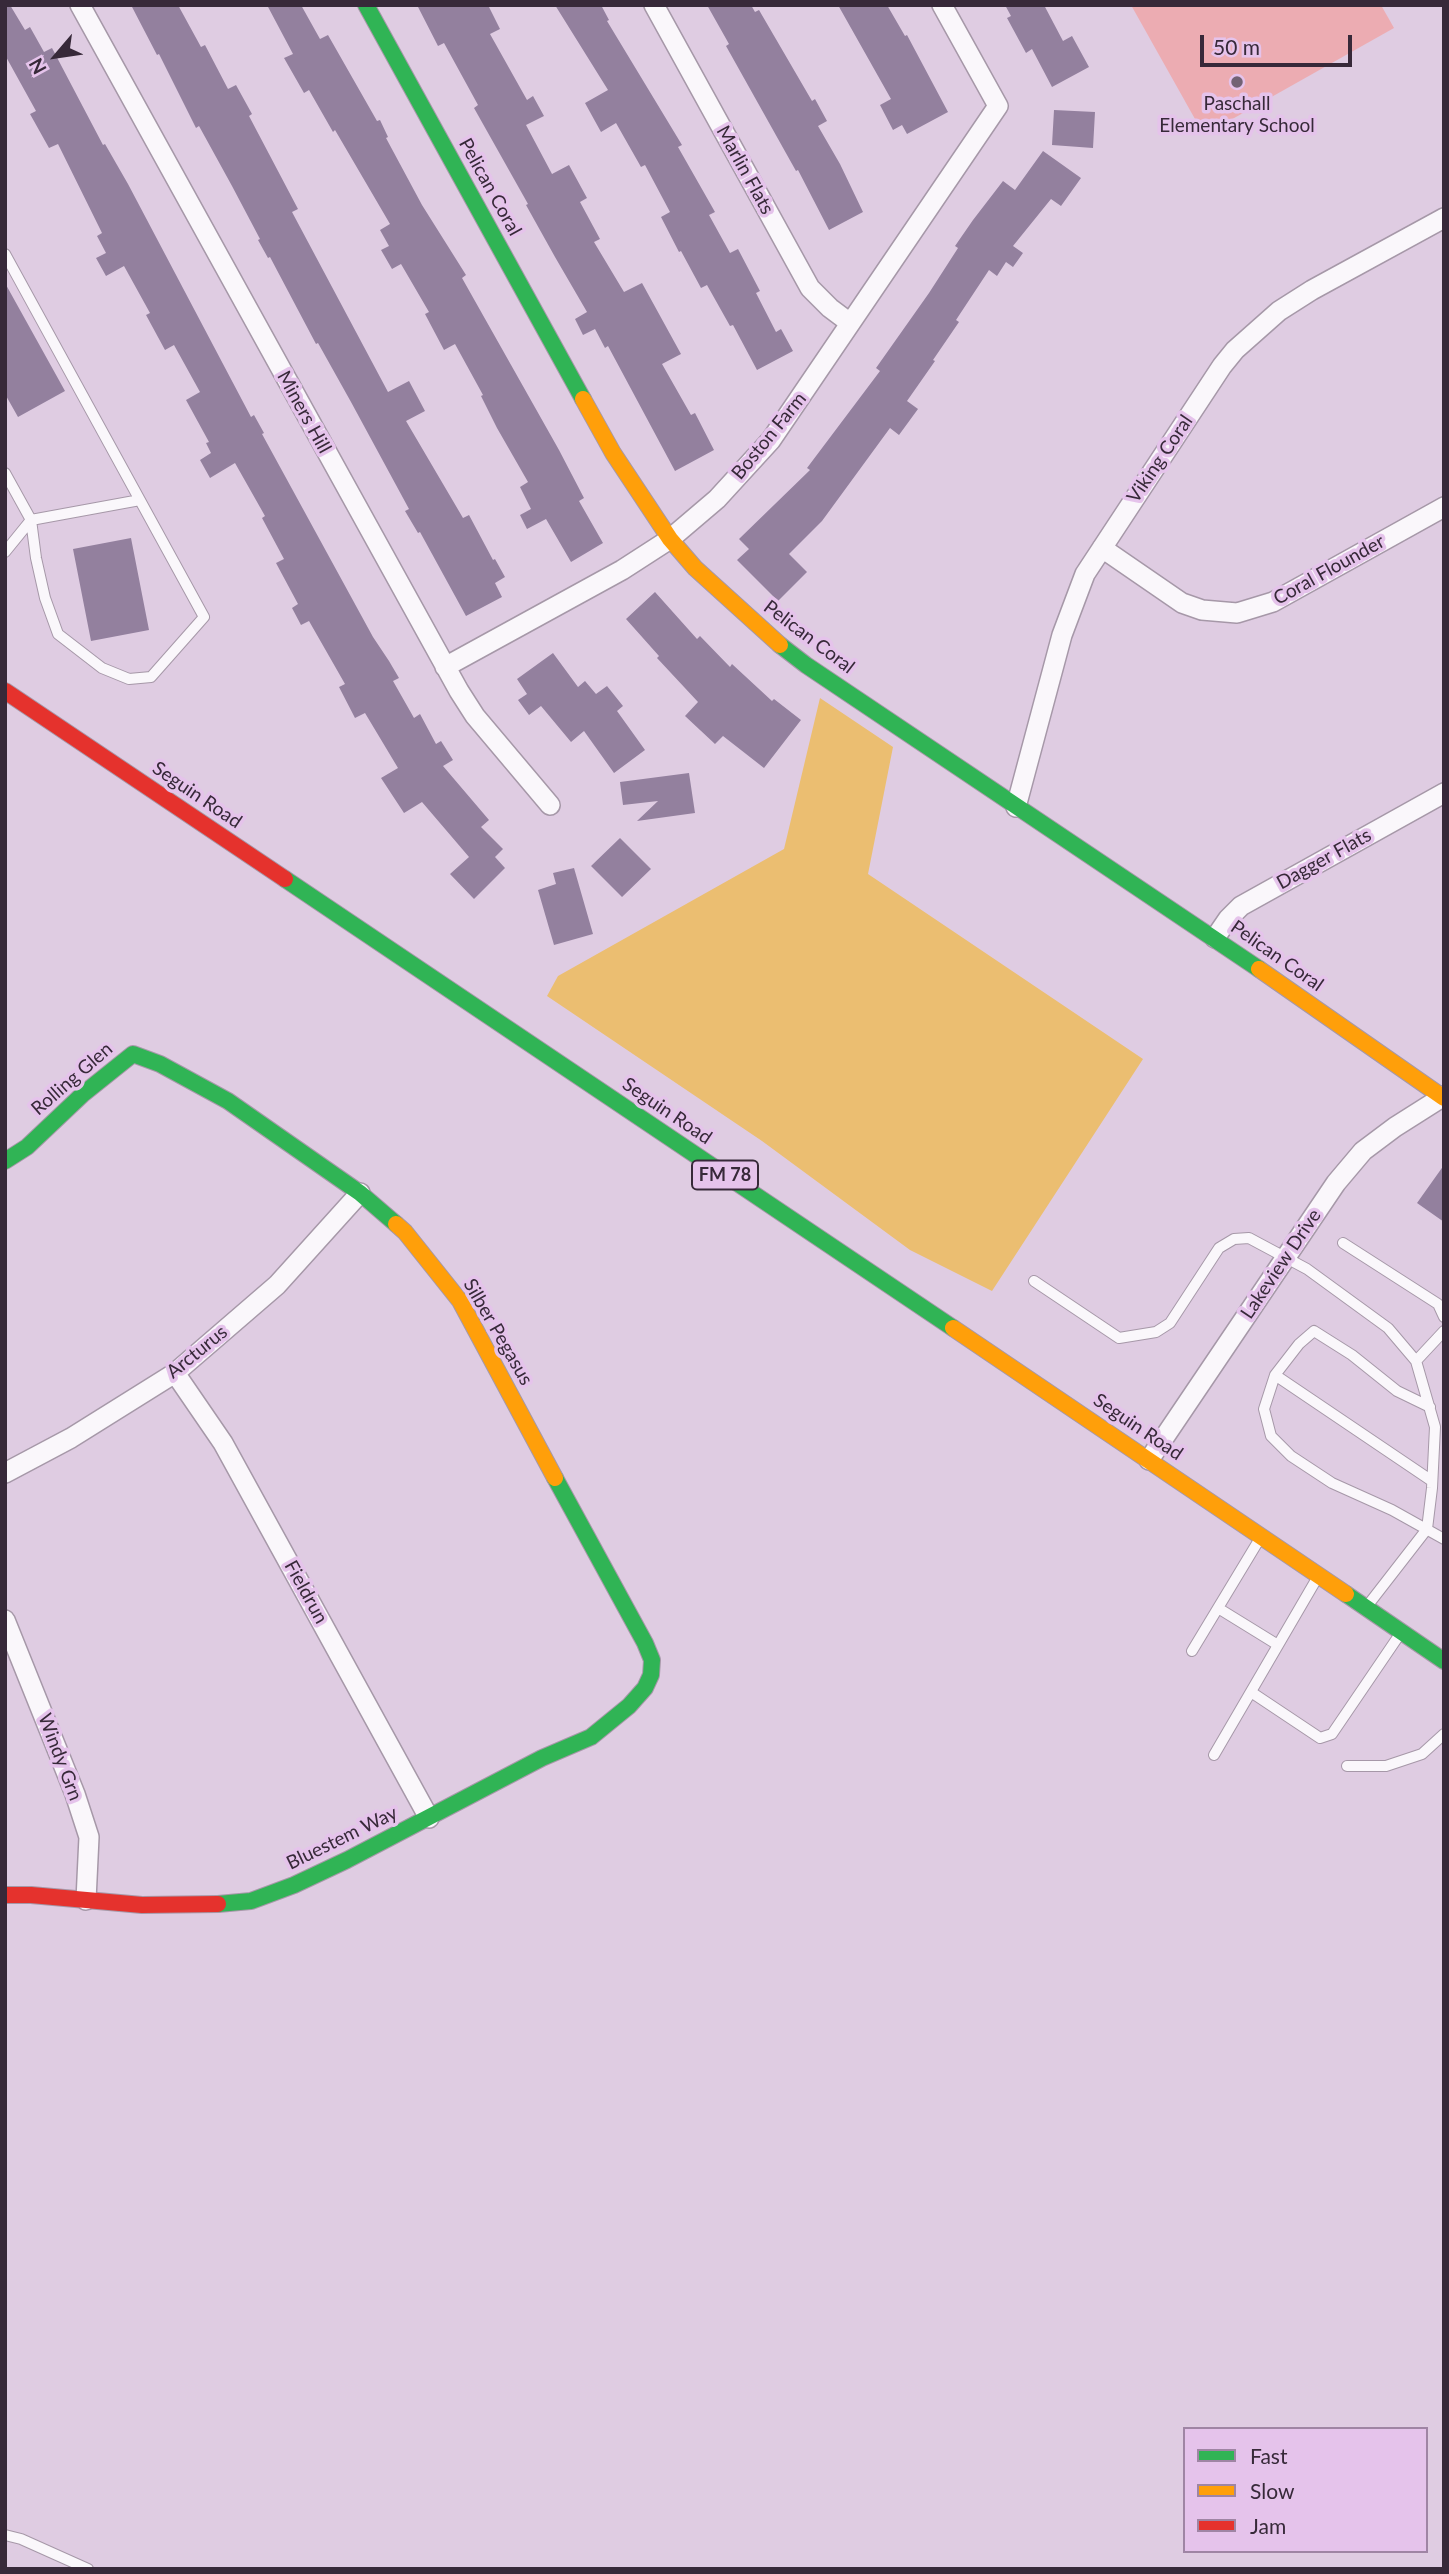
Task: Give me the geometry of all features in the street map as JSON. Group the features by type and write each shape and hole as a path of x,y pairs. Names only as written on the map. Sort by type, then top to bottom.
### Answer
{"street":[{"name":"Miners Hill","path":"80,5 445,667 475,716 550,805"},
{"name":"Pelican Coral","path":"366,5 613,453 670,539 695,568 725,597 806,664 1215,938 1443,1097"},
{"name":"Marlin Flats","path":"654,5 810,288 850,323"},
{"name":"Boston Farm","path":"445,667 622,570 670,539 717,499 771,440 998,106 942,5"},
{"name":"Viking Coral","path":"1016,807 1072,604 1085,574 1222,366 1235,350 1279,311 1444,218"},
{"name":"Coral Flounder","path":"1101,548 1182,603 1202,610 1237,612 1273,602 1444,508"},
{"name":"Seguin Road","path":"5,691 1444,1661"},
{"name":"Dagger Flats","path":"1215,938 1227,919 1241,906 1444,793"},
{"name":"Rolling Glen","path":"5,1161 27,1147 83,1094 133,1054"},
{"name":"Silber Pegasus","path":"133,1054 160,1064 228,1101 360,1193 405,1232 460,1301 645,1643 652,1660 651,1675"},
{"name":"Lakeview Drive","path":"1149,1460 1336,1182 1363,1152 1443,1097"},
{"name":"Arcturus","path":"5,1473 71,1438 175,1373 277,1285 360,1193"},
{"name":"Fieldrun","path":"175,1373 223,1443 429,1818"},
{"name":"Windy Grn","path":"5,1620 75,1794 89,1837 86,1900"},
{"name":"Bluestem Way","path":"5,1895 142,1905 204,1906 251,1901 294,1885 347,1860 542,1758 591,1737 629,1706 645,1688 651,1675"}],"lane":[{"path":"5,254 204,617 151,677 129,679 102,668 58,634 45,598 31,520 5,473"},
{"path":"6,548 31,520 140,500"},
{"path":"1034,1281 1119,1338 1156,1332 1170,1323 1219,1248 1234,1239 1249,1238 1286,1257 1343,1293 1388,1328 1416,1361 1430,1407 1435,1427 1432,1481 1427,1529 1366,1608"},
{"path":"1343,1243 1438,1304 1444,1317"},
{"path":"1430,1407 1397,1391 1352,1355 1314,1331 1299,1344 1275,1375 1264,1409 1271,1436 1284,1450 1332,1483 1392,1510 1444,1539"},
{"path":"1416,1361 1444,1331"},
{"path":"1275,1375 1432,1481"},
{"path":"1192,1651 1261,1537"},
{"path":"1214,1755 1318,1576"},
{"path":"1218,1608 1278,1645"},
{"path":"1251,1692 1320,1738 1332,1734 1402,1632"},
{"path":"1347,1766 1386,1766 1422,1754 1444,1734"},
{"path":"5,2535 21,2539 88,2569"}],"shaded area":[{"name":"Paschall Elementary School","path":"1131,5 1381,5 1394,28 1204,135"},
{"path":"820,698 893,747 868,874 1143,1059 992,1291 910,1250 762,1141 547,996 558,976 784,849"}],"building":[{"path":"5,5 10,5 25,30 30,27 44,52 52,48 103,145 105,144 128,184 251,417 254,415 373,637 399,678 393,681 414,718 420,714 436,744 441,741 453,760 443,766 489,820 481,827 503,849 495,857 505,868 474,899 450,874 469,857 422,802 404,813 381,778 398,768 365,713 355,718 339,687 345,684 309,621 301,625 292,608 298,604 276,563 284,559 262,518 265,516 235,463 210,478 200,460 211,453 206,443 209,442 186,400 200,392 174,345 165,350 146,315 150,313 124,266 106,276 96,258 106,253 97,236 102,233 58,144 49,148 30,114 36,111 5,55"},
{"path":"131,5 178,5 201,47 205,45 228,89 236,85 252,114 249,116 298,209 292,212 388,392 409,381 425,411 406,421 463,518 469,515 505,577 495,583 502,597 466,616 420,532 418,533 405,511 409,509 270,257 268,258 258,240 260,239 199,126 196,128"},
{"path":"267,5 301,5 320,39 328,35 377,121 380,120 388,137 386,138 422,205 466,275 462,278 559,450 584,498 579,501 603,543 571,562 546,519 527,529 520,515 531,509 520,487 528,482 497,428 481,396 483,395 455,344 444,350 425,314 429,312 401,264 392,269 381,250 389,246 380,230 390,224 335,130 333,132 309,90 304,93 284,58 293,54"},
{"path":"417,5 488,5 500,29 490,34 527,100 533,96 544,116 526,125 552,174 569,165 587,198 580,202 600,239 594,242 624,292 642,283 681,354 662,364 691,415 695,413 714,450 675,471 608,346 605,348 595,329 583,335 575,319 587,312 474,108 478,105 444,43 438,46"},
{"path":"555,5 601,5 609,20 607,21 682,145 678,147 715,212 709,215 730,253 738,249 760,291 756,293 776,332 781,329 793,351 757,370 733,325 730,326 707,285 701,288 681,251 679,252 661,217 670,212 645,165 641,167 616,123 601,132 585,103 608,90"},
{"path":"707,5 751,5 755,12 759,10 812,101 815,99 827,121 818,126 863,212 829,230 798,170 796,171 726,46 729,44"},
{"path":"838,5 887,5 905,36 907,35 948,112 907,134 902,125 893,130 880,105 891,99"},
{"path":"1005,5 1044,5 1063,41 1072,36 1089,67 1052,87 1032,49 1026,53 1007,18 1011,16"},
{"path":"1054,110 1095,112 1093,148 1052,145"},
{"path":"1043,151 1081,178 1061,206 1051,199 1013,246 1023,253 1013,267 1006,262 997,276 989,270 956,320 959,322 933,360 935,361 907,401 918,409 899,435 890,428 822,521 789,554 807,572 778,601 737,560 749,549 739,539 810,470 807,468 880,371 876,368 929,293 973,220 1003,181 1015,190"},
{"path":"5,283 65,391 18,417 5,394"},
{"path":"131,538 149,630 91,641 73,549"},
{"path":"655,592 697,639 700,636 730,667 732,664 772,701 774,699 801,720 764,768 723,736 715,744 685,716 698,702 657,658 659,656 626,619"},
{"path":"553,653 578,687 585,681 596,694 607,686 623,706 617,711 645,750 614,773 584,731 571,742 541,706 529,715 518,700 527,694 517,679"},
{"path":"689,773 695,813 637,821 658,801 623,805 620,782"},
{"path":"620,838 651,869 622,897 591,866"},
{"path":"574,868 593,934 554,945 538,890 556,884 553,873"},
{"path":"1444,1165 1444,1222 1417,1203"}],"traffic: fast":[{"path":"366,5 583,399"},
{"path":"780,645 1259,969"},
{"path":"285,879 953,1328"},
{"path":"5,1161 27,1147 83,1094 133,1054 160,1064 228,1101 360,1193 396,1224"},
{"path":"218,1904 251,1901 294,1885 542,1758 591,1737 629,1706 645,1688 651,1675 652,1660 645,1643 555,1478"},
{"path":"1346,1594 1444,1661"}],"traffic: slow":[{"path":"583,399 613,453 670,539 695,568 780,645"},
{"path":"1259,969 1444,1098"},
{"path":"396,1224 460,1301 555,1478"},
{"path":"953,1328 1346,1594"}],"traffic: jam":[{"path":"5,691 285,879"},
{"path":"5,1895 142,1905 218,1904"}],"place":[{"name":"Paschall Elementary School","path":"1237,82"}]}
